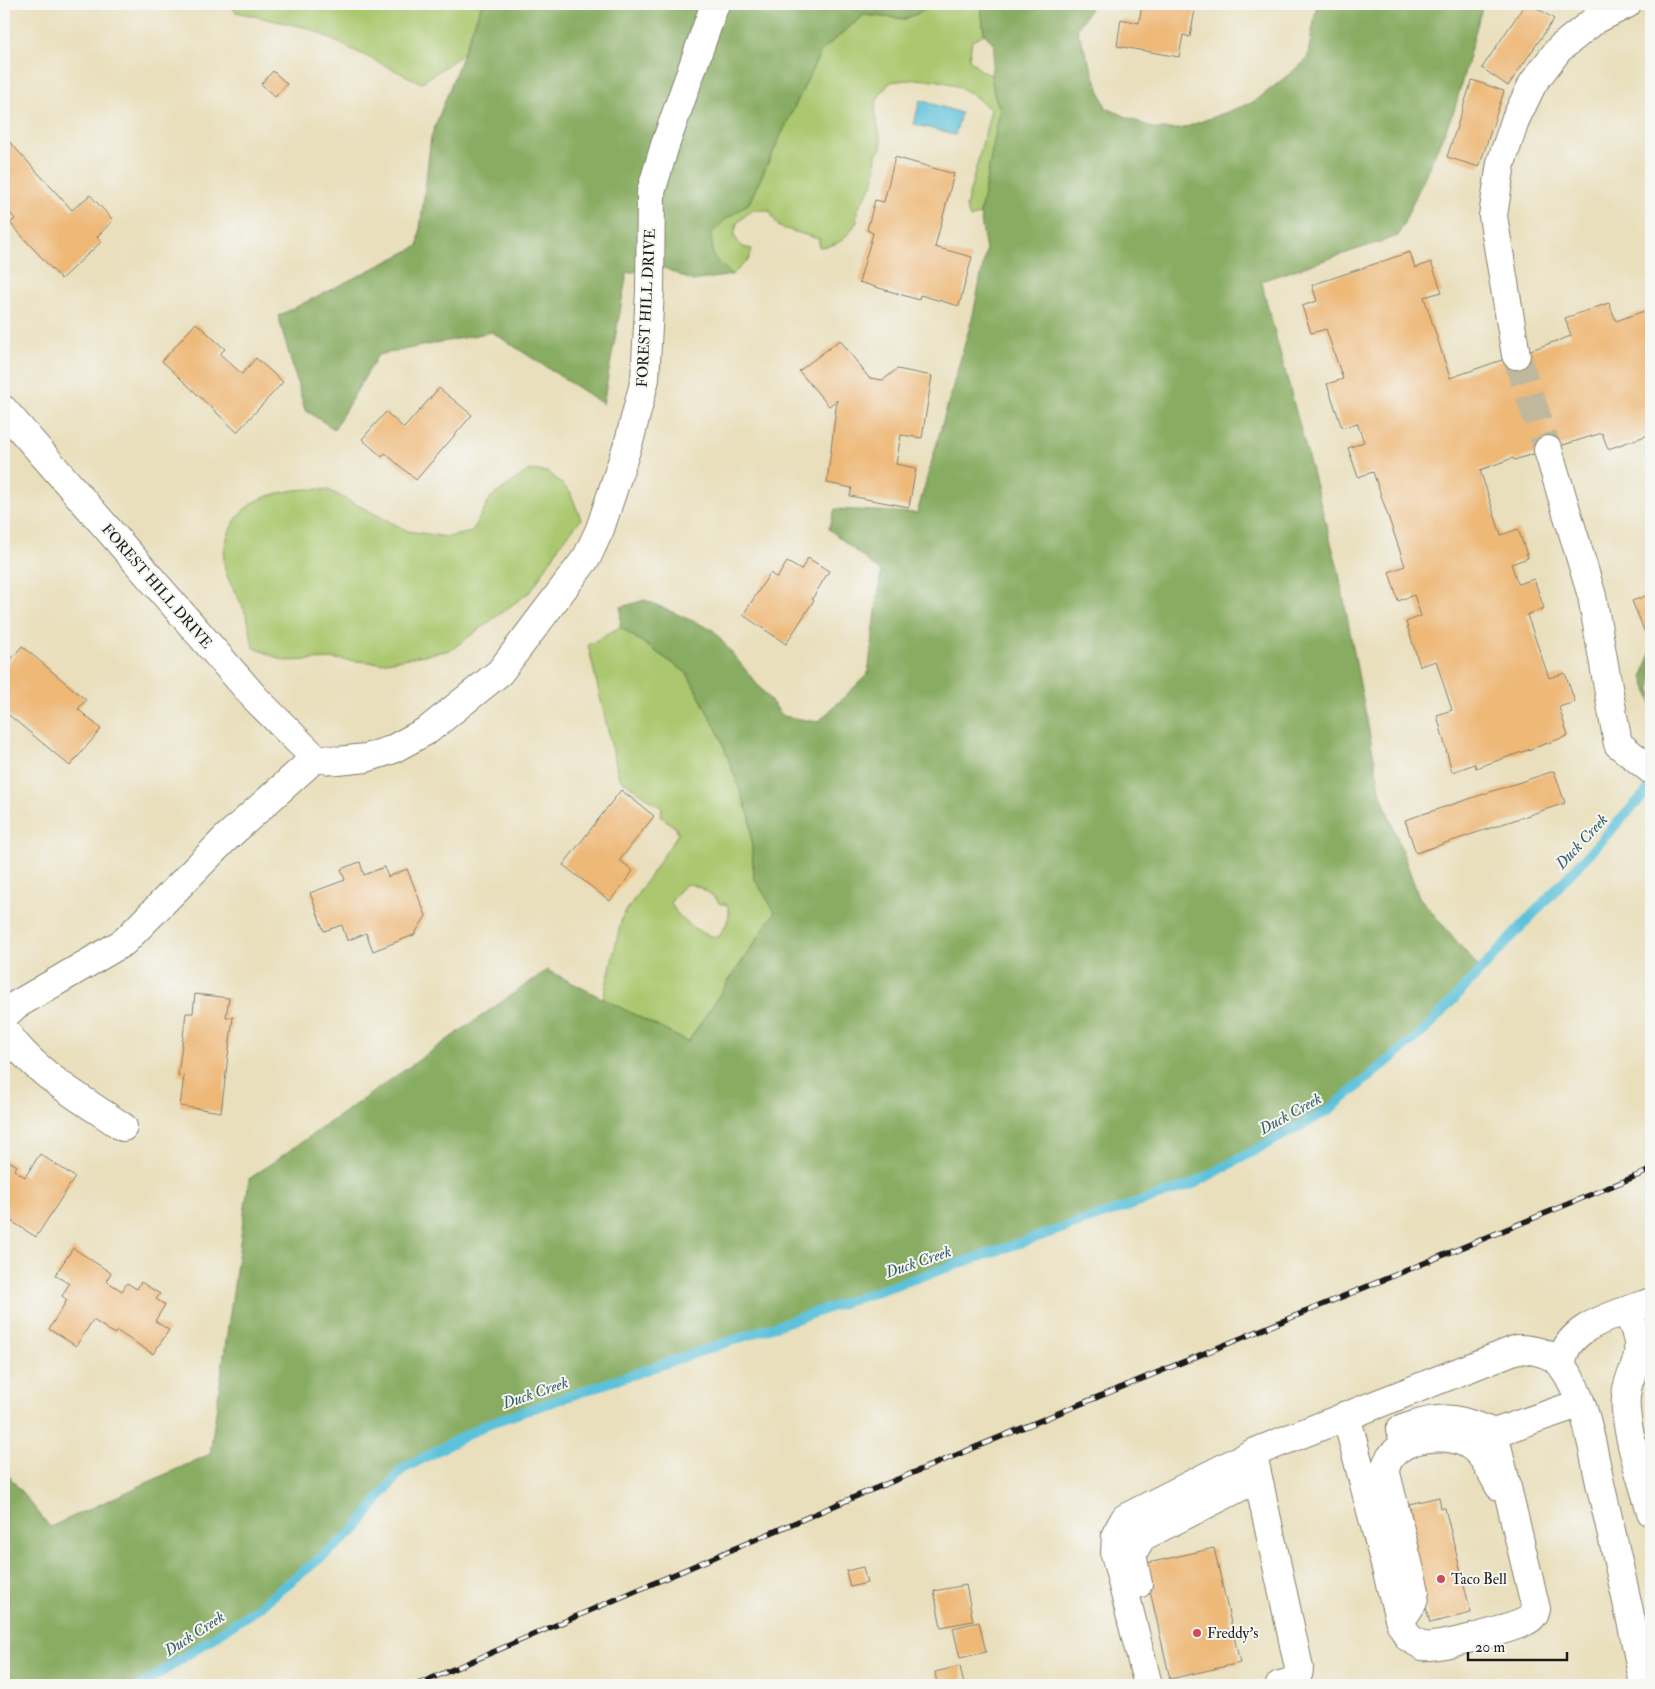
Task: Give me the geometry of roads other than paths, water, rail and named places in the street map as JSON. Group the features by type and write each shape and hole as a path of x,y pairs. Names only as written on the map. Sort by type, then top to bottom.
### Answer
{"street":[{"name":"FOREST HILL DRIVE","path":"4,410 256,699 315,758 338,761 366,758 391,750 428,730 500,672 588,557 600,529 630,438 645,379 650,291 651,192 665,145 715,4"},
{"path":"1516,355 1493,216 1501,163 1516,118 1533,83 1559,49 1595,20 1626,4"},
{"path":"1548,450 1592,596 1618,744 1651,770"},
{"path":"4,1016 16,1006 124,942 225,839 315,758"},
{"path":"4,1029 11,1041 45,1074 123,1127"},
{"path":"1562,1365 1566,1346 1574,1335 1584,1328 1639,1306 1642,1329 1650,1345 1648,1359 1630,1390 1626,1408 1651,1512"},
{"path":"1162,1685 1132,1559 1135,1545 1146,1534 1255,1465 1346,1415 1517,1349 1540,1352 1562,1365 1582,1403 1631,1617 1644,1685"},
{"path":"1360,1463 1369,1451 1397,1431 1439,1418 1456,1419 1494,1433 1582,1403"},
{"path":"1346,1415 1403,1631 1413,1642 1428,1647 1521,1623 1535,1614 1536,1603 1494,1433"},
{"path":"1400,1622 1413,1602 1415,1591 1385,1469 1397,1450 1405,1445 1431,1439 1454,1440 1469,1445 1486,1463 1517,1524"},
{"path":"1255,1465 1299,1668 1299,1674 1284,1684"},
{"path":"1148,1685 1115,1554 1117,1531 1125,1518 1131,1514 1255,1465"}],"water":[{"path":"920,100 961,113 955,135 914,124"}],"waterway":[{"name":"Duck Creek","path":"142,1685 255,1610 355,1530 401,1470 487,1424 1193,1184 1329,1110 1424,1031 1651,787"}],"tunnel":[{"path":"1516,355 1548,450"}],"railway":[{"path":"416,1685 864,1493 1651,1170"}],"place":[{"name":"Taco Bell","path":"1441,1579"},
{"name":"Freddy's","path":"1197,1633"}]}
